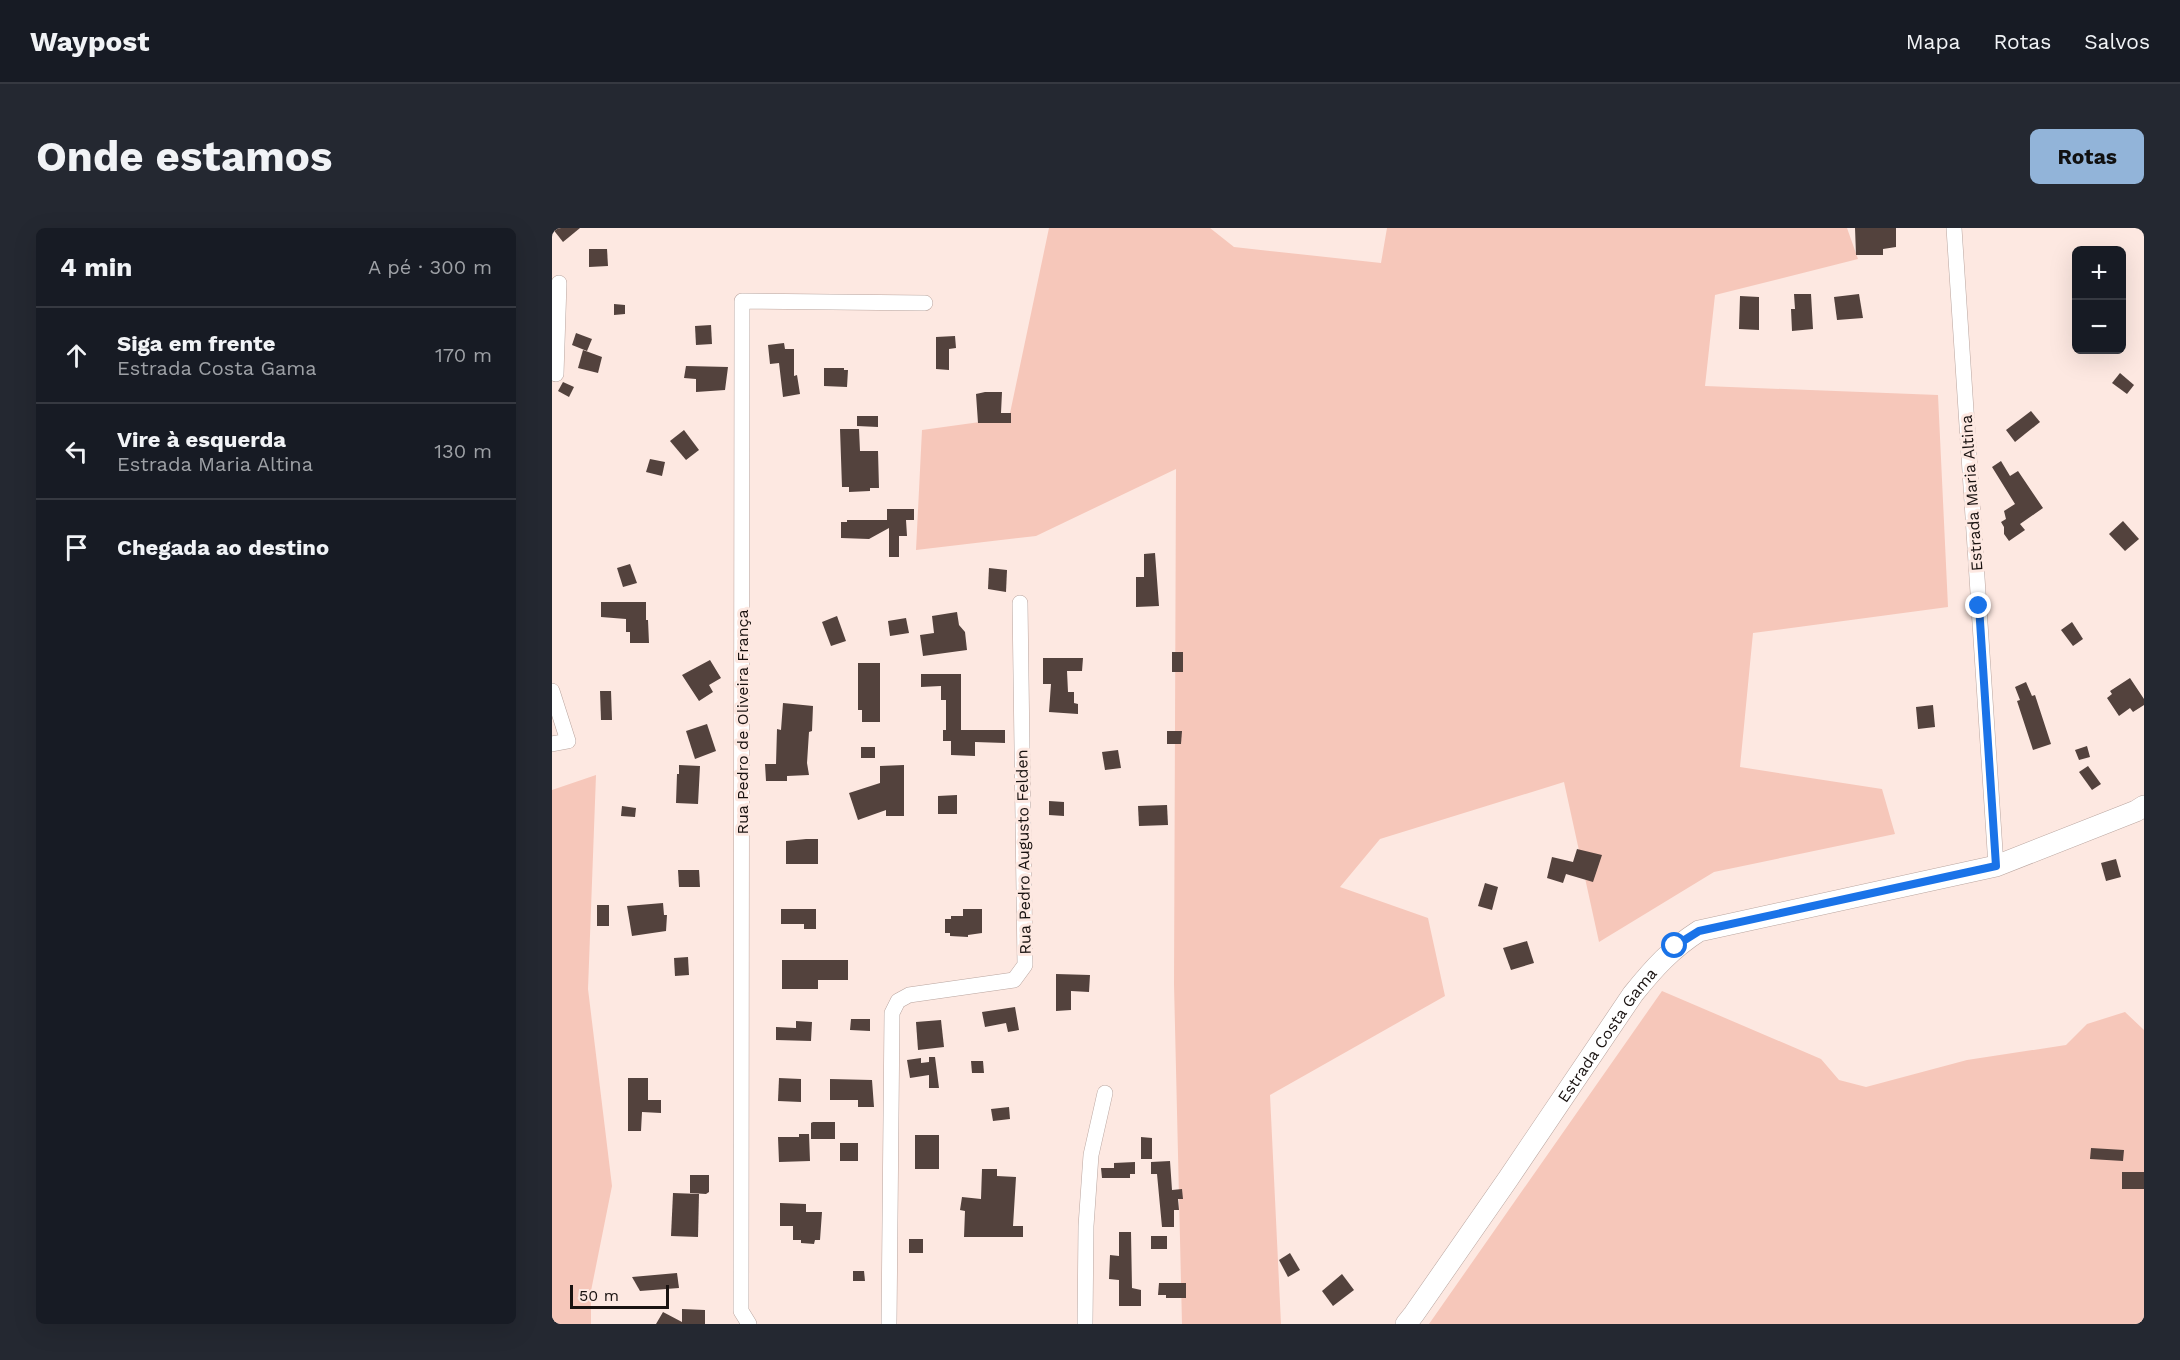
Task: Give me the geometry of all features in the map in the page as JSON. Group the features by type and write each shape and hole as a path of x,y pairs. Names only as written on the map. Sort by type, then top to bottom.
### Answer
{"main road":[{"name":"Estrada Costa Gama","path":"1406,1324 1502,1189 1633,994 1655,966 1675,946 1699,931 1996,866 2136,812 2144,806"}],"street":[{"name":"Estrada Maria Altina","path":"1954,228 1996,866"},
{"path":"552,372 556,374 559,283"},
{"name":"Rua Pedro de Oliveira França","path":"749,1324 741,1311 742,301 925,303"},
{"name":"Rua Pedro Augusto Felden","path":"889,1324 892,1013 898,1001 909,995 1014,980 1025,965 1020,603"},
{"path":"552,691 568,741 552,744"},
{"path":"1085,1324 1086,1226 1090,1155 1105,1093"}],"shaded area":[{"path":"1049,228 1210,228 1234,247 1381,263 1387,228 1847,228 1858,259 1715,295 1705,386 1938,395 1948,607 1753,633 1740,767 1882,789 1895,834 1714,872 1599,942 1564,782 1380,839 1340,887 1428,918 1445,996 1270,1095 1281,1324 1182,1324 1174,984 1176,469 1036,536 916,550 922,430 1009,418"},
{"path":"596,775 588,989 612,1186 591,1291 591,1324 552,1324 552,790"},
{"path":"1662,991 1821,1059 1839,1080 1866,1087 1967,1060 2066,1045 2087,1024 2125,1012 2144,1030 2144,1324 1429,1324"}],"building":[{"path":"552,228 580,228 563,242"},
{"path":"1855,228 1896,228 1896,247 1883,249 1883,255 1856,255"},
{"path":"589,249 607,249 608,266 589,267"},
{"path":"1794,294 1811,294 1813,329 1792,331 1791,309 1795,309"},
{"path":"1859,294 1863,318 1837,320 1834,297"},
{"path":"1740,296 1759,297 1759,330 1739,329"},
{"path":"614,304 625,305 625,314 614,315"},
{"path":"711,325 712,344 696,345 695,326"},
{"path":"576,333 592,339 587,351 572,345"},
{"path":"955,336 956,348 949,349 949,370 936,369 936,337"},
{"path":"784,343 785,349 794,349 794,376 797,375 800,394 783,397 779,363 770,364 768,345"},
{"path":"583,350 602,357 598,373 578,368"},
{"path":"686,366 728,367 725,390 696,392 696,379 684,378"},
{"path":"824,368 848,370 847,387 824,386"},
{"path":"2120,373 2134,385 2127,394 2112,383"},
{"path":"563,382 574,387 569,397 558,391"},
{"path":"1002,392 1001,413 1011,413 1011,423 978,423 976,394"},
{"path":"2031,411 2040,422 2015,442 2006,430"},
{"path":"857,416 878,416 878,427 857,426"},
{"path":"840,429 859,429 860,451 878,451 879,488 849,492 849,487 842,487"},
{"path":"684,430 699,450 686,460 670,441"},
{"path":"650,459 665,462 662,476 646,472"},
{"path":"2001,461 2010,476 2018,471 2043,508 2020,524 2025,530 2009,541 2004,534 2001,522 2006,519 2004,511 2015,504 1992,467"},
{"path":"887,509 914,509 914,520 906,520 907,536 899,536 899,557 889,557 889,528 869,539 841,538 841,522 887,520"},
{"path":"2123,521 2139,539 2125,551 2109,534"},
{"path":"1155,553 1159,606 1136,607 1136,577 1144,577 1144,554"},
{"path":"630,564 637,583 623,587 617,568"},
{"path":"989,568 1007,570 1006,592 988,589"},
{"path":"601,602 646,602 649,643 630,643 630,632 626,632 626,619 601,617"},
{"path":"957,612 959,625 965,632 967,650 923,656 920,635 934,633 932,616"},
{"path":"837,616 846,641 831,646 822,622"},
{"path":"906,618 909,633 890,636 888,621"},
{"path":"2072,622 2083,639 2073,646 2061,630"},
{"path":"1172,652 1183,652 1183,672 1172,672"},
{"path":"1043,658 1083,658 1082,671 1067,671 1068,692 1074,692 1074,703 1078,704 1078,714 1049,712 1051,684 1043,684"},
{"path":"710,660 721,678 709,685 713,692 699,701 682,675"},
{"path":"858,663 880,663 880,722 862,722 862,710 858,710"},
{"path":"921,674 961,674 961,730 1005,730 1005,743 975,742 975,756 951,755 951,741 943,741 943,730 946,730 946,700 941,700 941,686 921,687"},
{"path":"2130,678 2144,699 2144,705 2133,712 2130,708 2119,716 2107,698 2112,694 2110,691"},
{"path":"2026,682 2032,696 2035,695 2051,744 2033,750 2017,701 2020,700 2015,687"},
{"path":"600,691 611,691 612,720 601,720"},
{"path":"783,703 813,706 807,763 809,775 787,776 787,781 766,781 765,764 776,764 777,729 781,730"},
{"path":"1933,705 1935,727 1918,729 1916,707"},
{"path":"707,724 716,751 695,759 686,731"},
{"path":"1167,731 1182,731 1181,744 1167,744"},
{"path":"2087,746 2090,757 2079,760 2075,750"},
{"path":"861,747 875,747 875,758 861,758"},
{"path":"1118,750 1121,768 1105,770 1102,752"},
{"path":"679,765 700,766 698,804 676,803"},
{"path":"904,765 904,816 886,816 886,810 858,820 849,793 880,783 880,766"},
{"path":"2088,766 2101,784 2092,790 2079,772"},
{"path":"957,795 957,814 938,814 938,796"},
{"path":"1049,801 1064,802 1064,816 1049,815"},
{"path":"1167,805 1168,825 1139,826 1138,806"},
{"path":"622,806 636,808 635,817 621,816"},
{"path":"818,839 818,864 786,864 786,841"},
{"path":"1577,849 1602,855 1593,882 1566,874 1563,883 1547,878 1552,857 1573,862"},
{"path":"2116,859 2121,877 2106,881 2101,863"},
{"path":"678,870 699,870 700,887 679,887"},
{"path":"1485,883 1498,887 1492,910 1478,906"},
{"path":"663,903 664,915 667,915 666,931 632,936 627,906"},
{"path":"597,905 609,905 609,926 597,926"},
{"path":"781,909 816,909 816,929 804,929 804,924 781,924"},
{"path":"963,909 982,909 982,933 968,935 968,937 950,936 950,933 945,933 945,919 951,919 951,916 963,916"},
{"path":"1527,941 1534,963 1511,970 1503,948"},
{"path":"688,957 689,975 675,976 674,958"},
{"path":"782,960 848,960 848,980 818,980 818,989 782,989"},
{"path":"1056,974 1090,975 1089,992 1071,991 1071,1010 1056,1011"},
{"path":"1015,1007 1019,1030 1008,1032 1006,1023 985,1027 982,1012"},
{"path":"851,1019 870,1019 870,1031 850,1030"},
{"path":"941,1020 944,1047 918,1050 916,1022"},
{"path":"796,1021 812,1022 811,1041 776,1040 776,1027 796,1028"},
{"path":"929,1057 935,1057 939,1088 929,1088 929,1075 910,1078 907,1060 921,1058 921,1063 929,1062"},
{"path":"971,1061 983,1061 984,1073 972,1073"},
{"path":"628,1078 648,1078 648,1100 661,1100 661,1113 642,1112 641,1131 628,1131"},
{"path":"779,1078 801,1079 801,1102 778,1101"},
{"path":"830,1079 872,1080 874,1107 858,1107 858,1100 830,1100"},
{"path":"1009,1107 1010,1119 993,1121 991,1109"},
{"path":"835,1122 835,1139 811,1139 811,1123"},
{"path":"799,1134 809,1134 810,1161 779,1162 778,1137 799,1137"},
{"path":"915,1135 939,1135 939,1169 915,1169"},
{"path":"1141,1137 1152,1138 1152,1159 1141,1159"},
{"path":"840,1143 858,1143 858,1161 840,1161"},
{"path":"2091,1148 2124,1150 2123,1161 2090,1159"},
{"path":"1170,1161 1172,1190 1182,1189 1183,1199 1178,1199 1179,1210 1174,1210 1174,1227 1162,1227 1157,1174 1151,1174 1151,1162"},
{"path":"1135,1162 1135,1174 1130,1174 1130,1178 1102,1178 1101,1168 1114,1168 1114,1163"},
{"path":"982,1169 997,1169 997,1176 1016,1177 1013,1226 1023,1226 1023,1237 964,1237 965,1211 960,1210 962,1197 981,1199"},
{"path":"2122,1172 2144,1172 2144,1189 2122,1189"},
{"path":"690,1175 709,1175 709,1192 706,1194 690,1193"},
{"path":"673,1193 699,1194 698,1237 671,1236"},
{"path":"780,1203 806,1204 806,1212 822,1212 820,1240 815,1240 814,1244 793,1240 793,1226 780,1226"},
{"path":"1119,1232 1131,1232 1132,1288 1141,1290 1141,1306 1119,1306 1119,1280 1109,1279 1110,1255 1119,1256"},
{"path":"1151,1236 1167,1236 1167,1249 1151,1249"},
{"path":"909,1239 923,1239 923,1253 909,1253"},
{"path":"1290,1253 1300,1270 1288,1277 1279,1260"},
{"path":"853,1271 864,1271 865,1281 853,1281"},
{"path":"677,1273 679,1288 640,1291 632,1277"},
{"path":"1342,1274 1354,1290 1333,1306 1322,1291"},
{"path":"1159,1283 1186,1283 1186,1298 1166,1298 1166,1295 1158,1295"},
{"path":"682,1309 705,1310 705,1324 656,1324 663,1312 682,1322"}],"route":[{"path":"1675,946 1699,931 1996,866 1979,606"}]}
